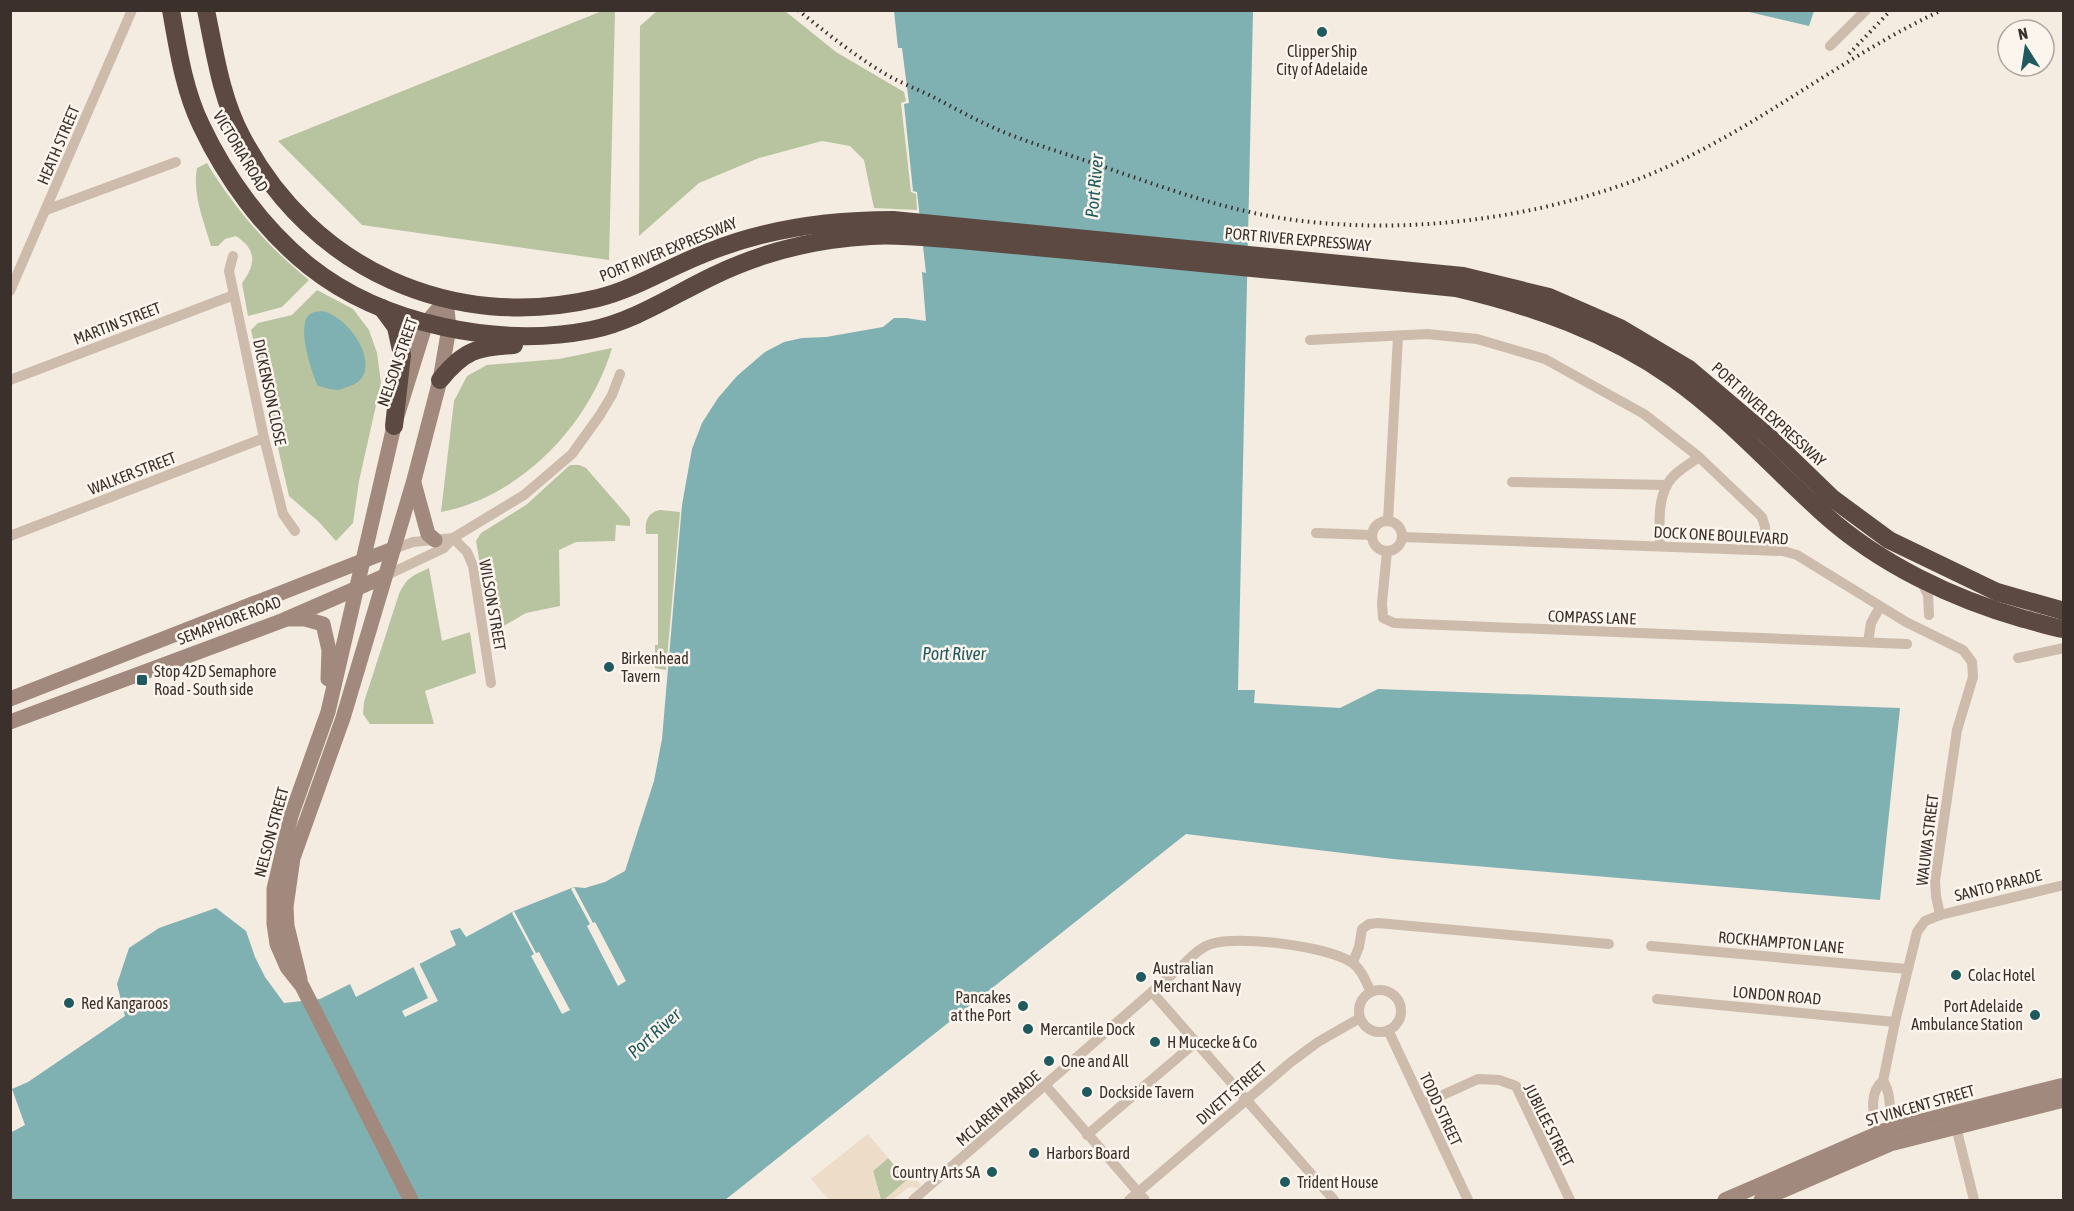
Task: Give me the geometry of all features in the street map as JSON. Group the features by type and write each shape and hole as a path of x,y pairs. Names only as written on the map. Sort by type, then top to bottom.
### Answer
{"highway":[{"name":"VICTORIA ROAD","path":"171,10 190,98 200,125 231,180 256,213 307,265 331,282 382,307 426,323 456,330"},
{"name":"VICTORIA ROAD","path":"206,10 222,87 237,126 259,165 280,195 306,222 361,266 407,287 446,300"},
{"name":"PORT RIVER EXPRESSWAY","path":"456,330 508,336 548,335 591,330 625,320 717,274 771,253 806,244 838,231 893,220 1387,274 1463,276 1549,297 1620,328 1689,369 1768,436 1832,498 1889,540 1997,592 2064,611"},
{"name":"PORT RIVER EXPRESSWAY","path":"446,300 505,307 539,306 599,297 634,286 738,240 797,226 838,231"},
{"name":"PORT RIVER EXPRESSWAY","path":"1387,274 1456,288 1546,312 1613,342 1672,377 1713,409 1826,516 1869,548 1920,579 1998,611 2064,629"},
{"path":"382,307 396,327 402,355 394,426"},
{"path":"440,380 461,357 482,348 546,343 593,336 625,320"}],"main road":[{"name":"NELSON STREET","path":"411,1200 302,986 287,967 277,944 274,924 274,889 291,816 328,712 394,426 426,323 446,300"},
{"name":"NELSON STREET","path":"302,986 287,926 286,907 292,858 343,718 456,330 446,300"},
{"path":"414,480 428,534 435,540"},
{"name":"SEMAPHORE ROAD","path":"10,699 393,549"},
{"name":"SEMAPHORE ROAD","path":"10,722 284,620 385,576"},
{"path":"284,620 305,619 323,624 329,650 328,712"},
{"name":"ST VINCENT STREET","path":"1730,1199 1888,1137 2064,1085"},
{"name":"ST VINCENT STREET","path":"1761,1200 1888,1137 1956,1127 2064,1100"}],"street":[{"name":"HEATH STREET","path":"10,291 132,10"},
{"path":"1830,46 1866,10"},
{"path":"46,210 176,162"},
{"name":"DICKENSON CLOSE","path":"232,256 229,271 264,438 283,514 295,531"},
{"name":"MARTIN STREET","path":"10,380 234,295"},
{"path":"1310,340 1428,334 1477,339 1545,359 1644,414 1699,458 1762,517 1766,550"},
{"path":"1388,521 1398,337"},
{"name":"SEMAPHORE ROAD","path":"385,576 444,548 453,538 524,495 572,454 600,416 612,395 620,374"},
{"name":"WALKER STREET","path":"10,536 264,438"},
{"path":"1660,546 1660,507 1667,485 1677,474 1699,458"},
{"path":"1512,482 1667,485"},
{"path":"1388,521 1400,529 1402,537 1400,544 1387,551 1379,549 1372,535 1380,523 1388,521"},
{"path":"1316,533 1372,535"},
{"name":"DOCK ONE BOULEVARD","path":"1402,537 1783,550 1797,555 1880,607 1963,650 1972,662 1973,677 1957,730"},
{"name":"SEMAPHORE ROAD","path":"393,549 413,542 453,538"},
{"name":"WILSON STREET","path":"453,538 467,552 472,566 491,683"},
{"name":"COMPASS LANE","path":"1387,551 1382,603 1383,618 1394,623 1907,644"},
{"path":"1920,579 1928,595 1929,615"},
{"path":"1868,642 1871,623 1880,607"},
{"path":"2018,658 2064,648"},
{"name":"WAUWA STREET","path":"1940,915 1935,881 1957,730"},
{"name":"SANTO PARADE","path":"1940,915 2064,885"},
{"path":"1883,1081 1889,1089 1892,1123 1888,1137 1876,1128 1873,1100 1877,1086 1883,1081 1894,1022 1917,932 1925,921 1940,915"},
{"path":"1371,992 1364,976 1353,962 1362,929 1369,924 1609,944"},
{"name":"MCLAREN PARADE","path":"913,1200 1208,944 1246,940 1321,950 1353,962"},
{"name":"ROCKHAMPTON LANE","path":"1651,946 1907,969"},
{"path":"1388,991 1399,1002 1401,1010 1398,1020 1388,1030 1370,1029 1360,1018 1360,1003 1371,992 1388,991"},
{"path":"1152,992 1334,1200"},
{"name":"LONDON ROAD","path":"1657,999 1894,1022"},
{"name":"DIVETT STREET","path":"1129,1200 1142,1197 1246,1100 1291,1062 1318,1042 1360,1018"},
{"name":"TODD STREET","path":"1388,1030 1468,1200"},
{"path":"1087,1135 1196,1042"},
{"name":"JUBILEE STREET","path":"1423,1104 1478,1079 1499,1080 1516,1086 1570,1200"},
{"path":"1046,1086 1142,1197"},
{"path":"1956,1127 1974,1200"}],"green space":[{"path":"602,11 615,11 609,260 362,225 278,141"},
{"path":"657,11 785,11 836,52 904,92 906,101 901,103 911,192 916,194 917,210 874,208 864,160 850,146 822,141 759,158 699,183 639,236 640,26"},
{"path":"207,163 253,226 309,280 282,307 248,316 242,283 250,270 251,252 236,236 225,239 218,246 211,246 196,188 197,168"},
{"path":"317,290 353,309 369,330 377,353 381,383 359,481 353,523 336,541 319,522 289,496 251,330 258,323 292,315"},
{"path":"612,348 587,404 569,430 548,453 525,473 499,490 471,504 441,512 454,401 467,376 487,365 559,359"},
{"path":"570,465 586,468 630,519 630,526 616,525 615,541 576,542 559,550 560,606 526,613 495,631 491,629 476,541 481,533 526,505"},
{"path":"660,510 680,512 666,670 655,668 655,645 658,645 658,534 646,534 650,515"},
{"path":"429,568 442,641 470,632 476,673 425,691 434,724 370,724 363,714 364,702 399,594 411,578"},
{"path":"888,1158 907,1180 884,1200 881,1200 873,1171"}],"shaded area":[{"path":"868,1134 888,1158 873,1171 881,1200 829,1200 811,1179"},
{"path":"913,1175 921,1185 917,1188 909,1187 892,1200 884,1200"}],"water":[{"path":"1814,10 1809,26 1745,11"},
{"name":"Port River","path":"894,11 1253,11 1238,690 1255,690 1254,703 1340,708 1378,689 1900,708 1880,900 1393,859 1186,834 725,1200 11,1200 10,1133 25,1125 12,1089 28,1082 125,1016 117,984 129,948 159,928 216,908 246,931 265,977 284,1003 320,999 350,984 356,997 456,945 450,931 460,928 466,937 514,911 574,887 585,888 605,882 625,871 654,781 662,739 682,505 692,449 702,423 718,398 737,376 765,352 784,342 883,327 894,318 926,321 922,272 926,273 917,192 913,191 904,104 909,103 902,48 898,48"},
{"path":"321,311 332,315 353,333 365,358 365,370 361,379 340,390 318,386 306,348 304,326 307,318 314,312"}],"pier":[{"path":"574,887 626,981 618,986 587,926 590,924 571,889"},
{"path":"514,911 570,1010 562,1014 531,956 534,954 512,913"},
{"path":"418,961 438,1001 405,1017 402,1011 428,998 412,964"}],"railway":[{"path":"798,10 847,49 885,74 983,123 1023,140 1237,209 1262,215 1329,224 1372,225 1415,225 1501,216 1585,197 1625,184 1668,167 1708,146 1862,53 1942,10"},
{"path":"1849,54 1891,10"}],"place":[{"name":"Clipper Ship City of Adelaide","path":"1322,32"},
{"name":"Birkenhead Tavern","path":"609,667"},
{"name":"Stop 42D Semaphore Road - South side","path":"142,680"},
{"name":"Colac Hotel","path":"1956,975"},
{"name":"Australian Merchant Navy","path":"1141,977"},
{"name":"Red Kangaroos","path":"69,1003"},
{"name":"Pancakes at the Port","path":"1023,1006"},
{"name":"Port Adelaide Ambulance Station","path":"2035,1015"},
{"name":"Mercantile Dock","path":"1028,1029"},
{"name":"H Mucecke & Co","path":"1155,1042"},
{"name":"One and All","path":"1049,1061"},
{"name":"Dockside Tavern","path":"1087,1092"},
{"name":"Harbors Board","path":"1034,1153"},
{"name":"Country Arts SA","path":"992,1172"},
{"name":"Trident House","path":"1285,1182"}]}
